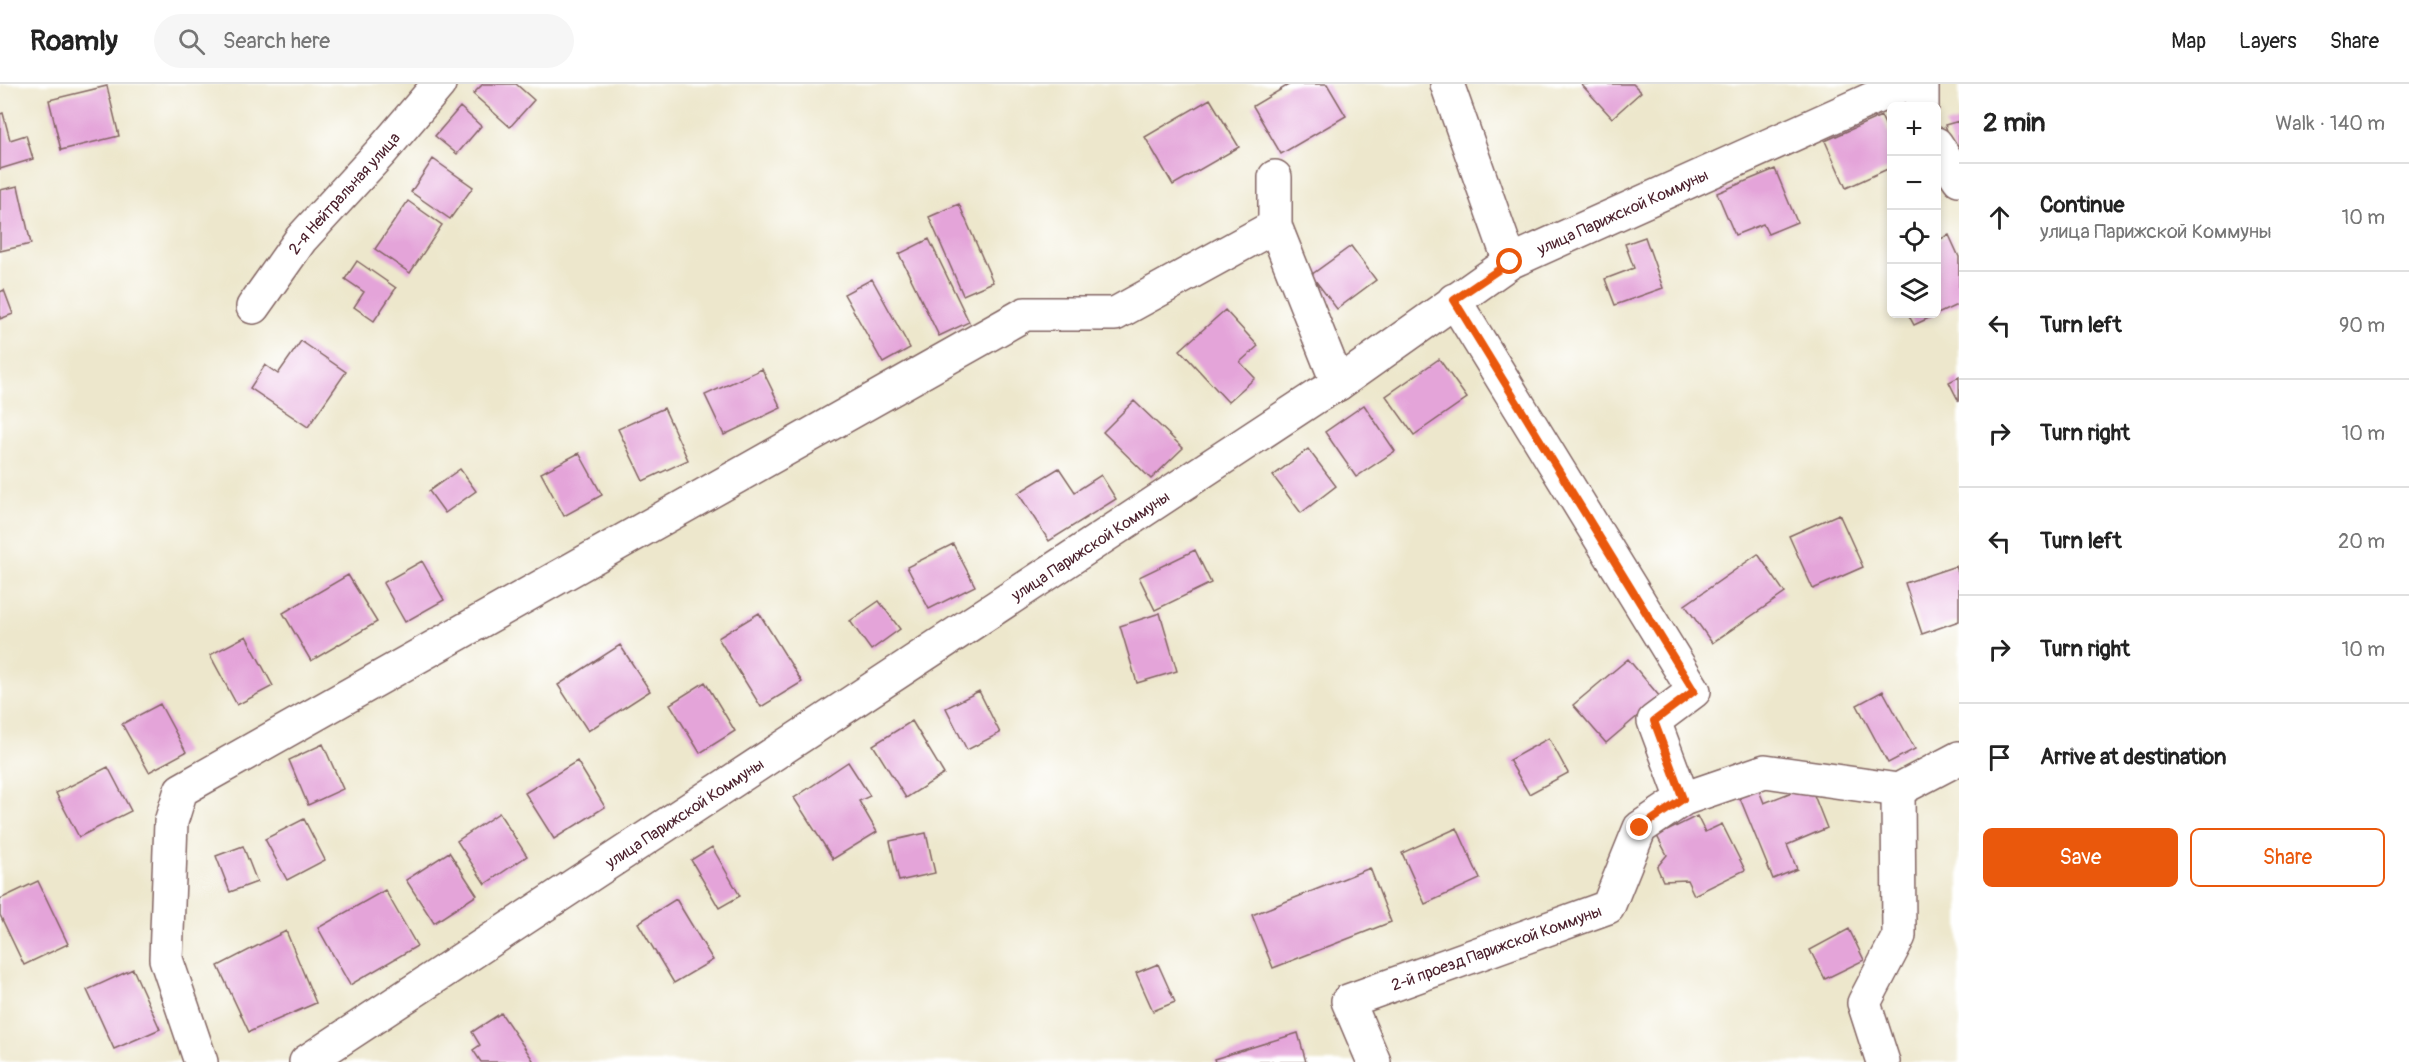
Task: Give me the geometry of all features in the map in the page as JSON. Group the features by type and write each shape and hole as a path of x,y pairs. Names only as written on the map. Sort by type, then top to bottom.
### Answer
{"street":[{"name":"2-я Нейтральная улица","path":"253,307 301,239 381,152 439,84"},
{"path":"1447,84 1510,262"},
{"name":"улица Парижской Коммуны","path":"306,1062 1338,384 1510,262 1905,84"},
{"path":"1922,84 1922,102"},
{"path":"1941,152 1959,179"},
{"path":"1275,177 1275,226 1338,384"},
{"path":"201,1062 166,959 171,822 181,790 1025,314 1115,314 1275,226"},
{"path":"1454,300 1694,691 1654,721 1683,799"},
{"path":"1883,1062 1864,1003 1899,936 1898,790 1959,758"},
{"name":"2-й проезд Парижской Коммуны","path":"1374,1062 1348,1001 1608,907 1640,828 1683,799 1765,771 1898,790"}],"building":[{"path":"483,84 516,84 534,100 510,127 473,94"},
{"path":"1290,84 1327,84 1346,116 1281,154 1253,106"},
{"path":"1581,84 1633,84 1641,92 1612,118"},
{"path":"107,86 119,136 61,150 49,100"},
{"path":"1210,99 1239,147 1173,185 1145,137"},
{"path":"460,107 481,126 457,154 435,136"},
{"path":"3,113 10,140 26,135 33,159 0,169 0,114"},
{"path":"1881,116 1887,129 1887,169 1846,188 1825,141"},
{"path":"1959,121 1959,164 1945,125"},
{"path":"433,159 473,187 450,219 411,192"},
{"path":"1775,169 1797,222 1768,234 1763,224 1735,235 1717,193"},
{"path":"18,186 31,244 0,251 0,190"},
{"path":"408,201 442,225 410,273 375,249"},
{"path":"959,204 993,282 963,295 929,217"},
{"path":"1949,235 1959,257 1959,304 1941,312 1941,264 1941,239"},
{"path":"1645,237 1663,288 1615,305 1605,279 1634,268 1625,244"},
{"path":"929,239 969,322 939,336 899,254"},
{"path":"1351,246 1376,280 1337,309 1311,275"},
{"path":"357,261 396,288 374,321 354,307 364,292 345,279"},
{"path":"872,279 910,348 883,363 844,294"},
{"path":"4,290 13,314 0,319 0,292"},
{"path":"1225,310 1258,346 1240,362 1255,378 1228,402 1180,350"},
{"path":"1910,318 1929,318 1914,325"},
{"path":"301,341 346,372 308,427 250,388 265,365 278,374"},
{"path":"1439,359 1467,398 1414,435 1386,396"},
{"path":"762,369 781,408 724,435 705,395"},
{"path":"1959,377 1959,402 1949,382"},
{"path":"1134,401 1183,448 1151,479 1103,432"},
{"path":"1364,405 1395,451 1356,477 1325,432"},
{"path":"664,408 688,460 643,481 618,429"},
{"path":"1308,449 1336,486 1301,513 1273,476"},
{"path":"579,453 602,495 564,516 541,473"},
{"path":"1059,468 1075,492 1101,475 1116,499 1049,541 1018,493"},
{"path":"460,469 476,491 445,513 429,491"},
{"path":"1839,514 1863,567 1813,589 1789,536"},
{"path":"953,544 975,586 929,609 907,567"},
{"path":"1195,550 1211,583 1155,610 1139,577"},
{"path":"1758,554 1785,593 1712,643 1685,605"},
{"path":"422,561 444,600 405,622 383,583"},
{"path":"1956,566 1959,575 1959,621 1922,634 1905,583"},
{"path":"348,575 377,622 311,661 283,613"},
{"path":"879,601 900,629 871,650 850,621"},
{"path":"759,613 802,682 761,707 718,638"},
{"path":"1160,613 1177,671 1137,683 1120,626"},
{"path":"246,636 273,686 237,705 210,655"},
{"path":"620,645 650,691 588,731 558,685"},
{"path":"1628,659 1660,697 1606,743 1573,705"},
{"path":"705,682 735,731 700,753 670,704"},
{"path":"979,691 1000,733 967,750 946,708"},
{"path":"1883,691 1915,749 1888,763 1857,705"},
{"path":"160,704 186,752 149,772 122,724"},
{"path":"912,721 944,774 906,798 873,745"},
{"path":"1549,738 1568,773 1529,794 1509,760"},
{"path":"323,744 343,789 308,805 289,760"},
{"path":"577,761 605,807 554,839 525,793"},
{"path":"848,762 870,796 859,801 877,832 833,859 794,798"},
{"path":"108,767 131,811 79,837 56,793"},
{"path":"1810,785 1827,828 1787,845 1797,869 1773,879 1739,796 1758,788 1764,803"},
{"path":"499,813 527,856 485,884 457,841"},
{"path":"1697,816 1705,832 1722,824 1745,870 1694,895 1687,880 1663,881 1657,867 1667,855 1657,836"},
{"path":"304,819 325,860 287,880 265,839"},
{"path":"1457,828 1480,879 1425,904 1402,853"},
{"path":"926,833 935,873 899,881 890,841"},
{"path":"243,846 257,882 230,892 216,856"},
{"path":"712,847 740,896 719,908 691,860"},
{"path":"449,852 477,895 434,923 406,880"},
{"path":"1370,868 1391,922 1273,968 1252,915"},
{"path":"38,881 68,944 24,965 0,915 0,899"},
{"path":"385,890 417,946 350,985 318,928"},
{"path":"676,899 713,960 674,983 638,923"},
{"path":"1849,929 1864,960 1825,979 1810,950"},
{"path":"286,931 316,1003 249,1032 218,966"},
{"path":"1158,964 1175,1002 1153,1011 1136,973"},
{"path":"133,969 160,1029 114,1049 87,990"},
{"path":"501,1013 533,1060 530,1062 481,1062 473,1050 480,1045 472,1032"},
{"path":"1298,1033 1306,1062 1215,1062 1214,1059"}],"route":[{"path":"1510,262 1454,300 1694,691 1654,721 1683,799 1640,828"}]}
